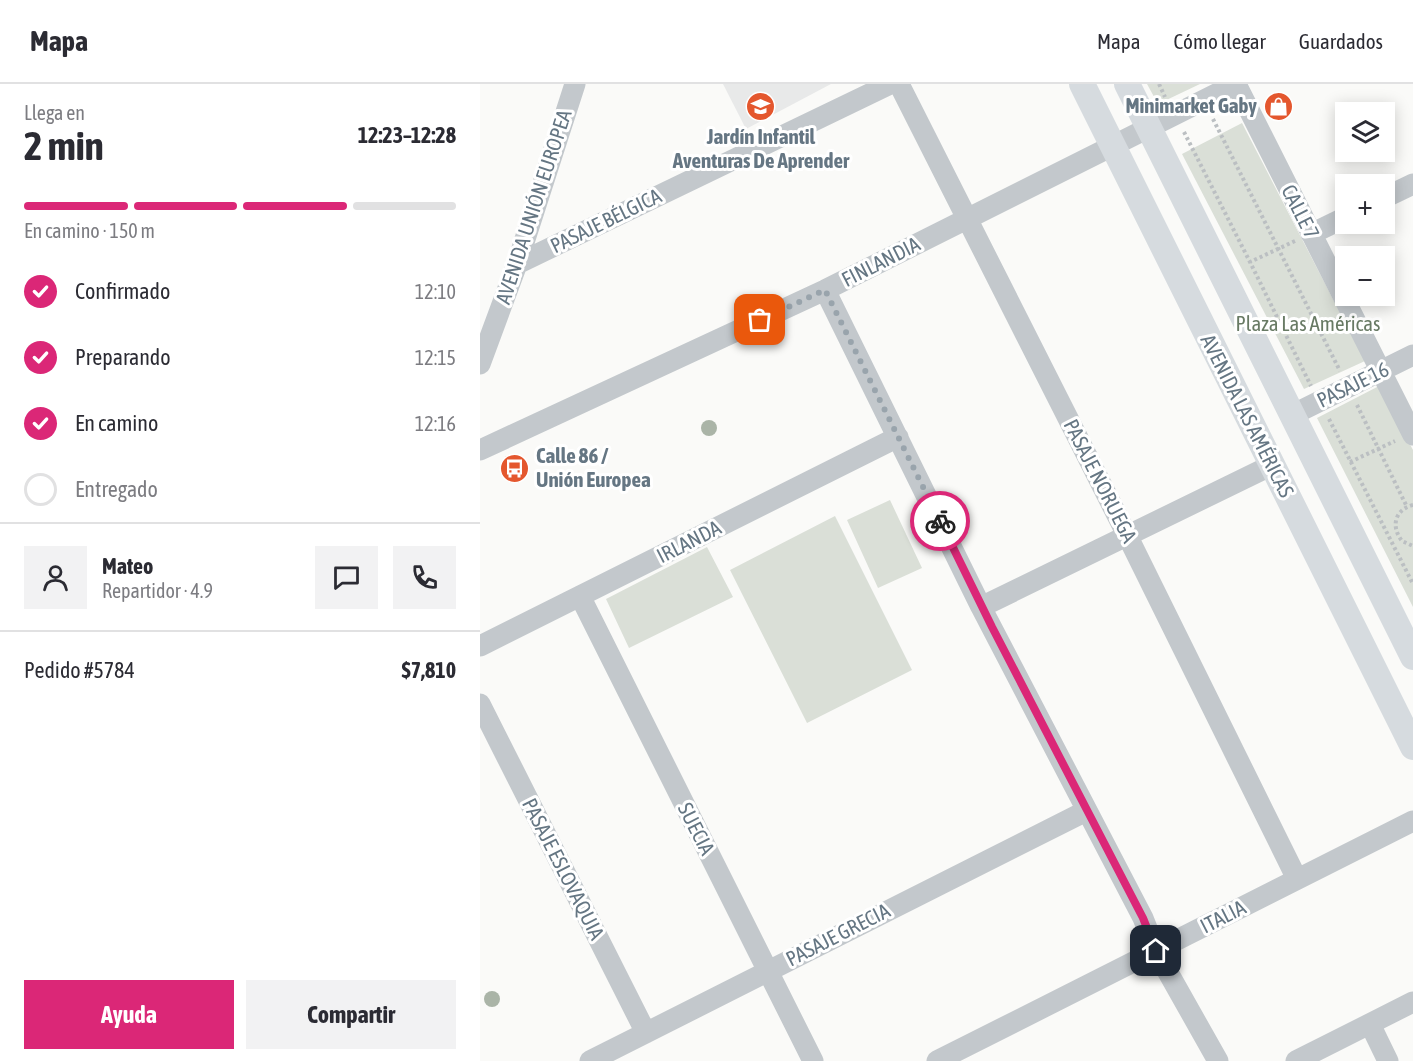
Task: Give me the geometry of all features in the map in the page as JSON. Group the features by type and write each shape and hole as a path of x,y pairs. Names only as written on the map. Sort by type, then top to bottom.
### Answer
{"main road":[{"name":"AVENIDA LAS AMÉRICAS","path":"1082,84 1413,747"},
{"name":"AVENIDA LAS AMÉRICAS","path":"1126,84 1413,657"}],"street":[{"name":"AVENIDA UNIÓN EUROPEA","path":"480,364 517,264 575,84"},
{"name":"PASAJE BÉLGICA","path":"517,264 890,84"},
{"name":"PASAJE NORUEGA","path":"899,84 1127,535 1297,879"},
{"name":"FINLANDIA","path":"480,450 825,290 1236,84"},
{"name":"CALLE 7","path":"1236,84 1412,434"},
{"path":"1395,193 1413,184"},
{"path":"1311,234 1335,222"},
{"path":"825,290 981,607 1143,918 1156,951 1218,1061"},
{"name":"PASAJE 16","path":"1292,416 1413,356"},
{"name":"IRLANDA","path":"480,646 898,437"},
{"path":"981,607 1272,465"},
{"name":"SUECIA","path":"580,596 813,1061"},
{"name":"PASAJE ESLOVAQUIA","path":"480,705 645,1033"},
{"name":"PASAJE GRECIA","path":"590,1061 1086,811"},
{"name":"ITALIA","path":"937,1061 1413,821"},
{"path":"1296,1061 1413,1002"},
{"path":"1370,1024 1388,1061"}],"path":[{"path":"1159,84 1167,101"},
{"path":"1213,119 1342,375"},
{"path":"1184,132 1314,392"},
{"path":"1250,262 1311,234"},
{"path":"1352,397 1407,507"},
{"path":"1325,410 1413,584"},
{"path":"1350,462 1412,434"},
{"path":"1413,505 1407,507 1396,519 1395,527 1402,541 1413,546"}],"shaded area":[{"name":"Jardín Infantil Aventuras De Aprender","path":"723,84 831,84 746,129"}],"green space":[{"path":"1147,84 1200,84 1158,104"},
{"name":"Plaza Las Américas","path":"1242,123 1365,361 1304,389 1182,154"},
{"name":"Plaza Las Américas","path":"1379,386 1413,450 1413,607 1317,418"},
{"path":"890,500 922,568 878,588 847,520"},
{"path":"835,516 912,670 807,723 730,570"},
{"path":"707,547 733,597 629,648 606,599"}],"way so far":[{"path":"760,320 825,290 940,521"}],"place":[{"name":"Jardín Infantil Aventuras De Aprender","path":"761,106"},
{"name":"Minimarket Gaby","path":"1278,106"},
{"name":"Calle 86 / Unión Europea","path":"515,468"}],"route":[{"path":"940,521 1086,811 1143,918 1156,951"}]}
